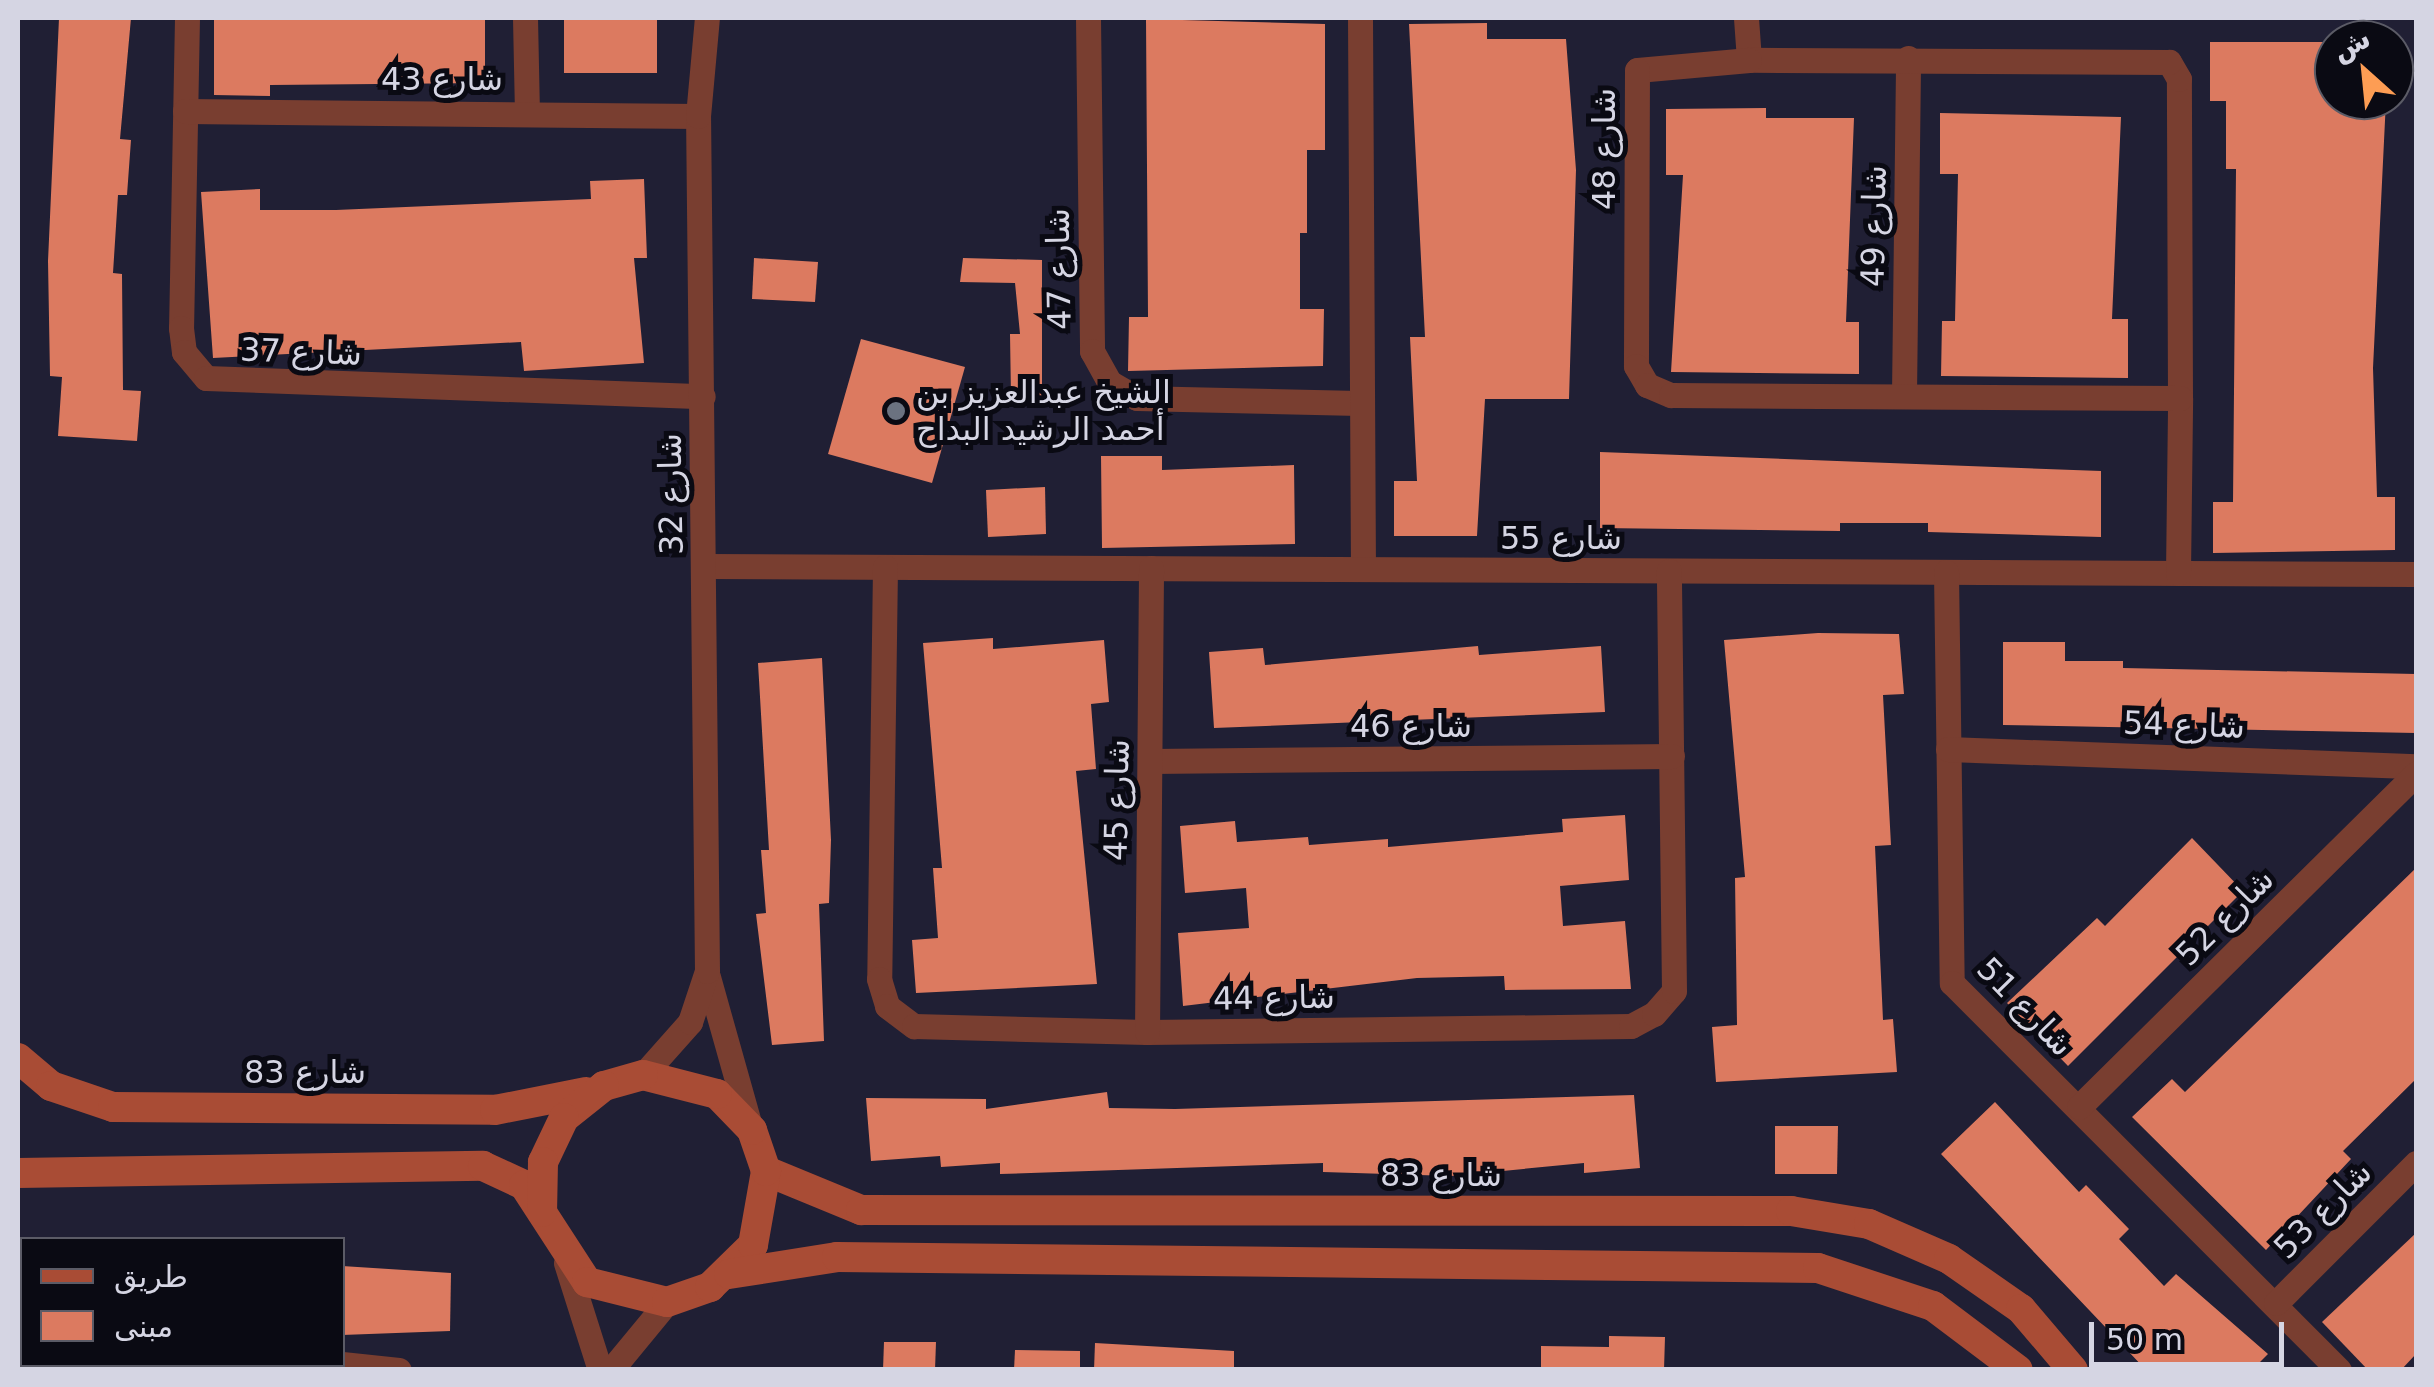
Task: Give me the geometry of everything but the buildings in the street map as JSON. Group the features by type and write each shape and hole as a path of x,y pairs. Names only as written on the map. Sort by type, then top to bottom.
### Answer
{"street":[{"name":"شارع 37","path":"186,18 181,328 184,352 206,378 702,396"},
{"path":"526,18 526,111"},
{"name":"شارع 32","path":"708,18 698,116 707,971 752,1130"},
{"name":"شارع 47","path":"1088,18 1092,351 1109,382 1137,398 1359,403"},
{"path":"1360,18 1359,403 1363,569"},
{"path":"1746,18 1749,60"},
{"name":"شارع 49","path":"1904,394 1908,58"},
{"name":"شارع 48","path":"2178,573 2180,398 2179,79 2169,62 1749,60 1637,70 1636,366 1647,386 1671,395 2180,398"},
{"name":"شارع 43","path":"186,111 526,111 698,116"},
{"name":"شارع 55","path":"705,566 2416,574"},
{"name":"شارع 44","path":"885,567 879,979 887,1006 914,1026 1147,1032 1630,1026 1654,1014 1674,991 1669,570"},
{"name":"شارع 45","path":"1147,1032 1151,568"},
{"name":"شارع 51","path":"1946,572 1948,975 2339,1370"},
{"name":"شارع 54","path":"1948,749 2416,770"},
{"name":"شارع 46","path":"1151,760 1672,756"},
{"name":"شارع 52","path":"2079,1107 2416,770"},
{"name":"شارع 32","path":"643,1076 690,1022 707,971"},
{"name":"شارع 83","path":"18,1058 51,1086 113,1107 495,1110 604,1086"},
{"path":"542,1212 551,1139 604,1086 643,1076 717,1094 752,1130 766,1171 753,1244 729,1274"},
{"name":"شارع 53","path":"2276,1303 2416,1163"},
{"path":"18,1173 483,1166 524,1185 542,1212 566,1262 600,1370"},
{"name":"شارع 83","path":"766,1171 860,1210 1790,1210 1869,1224 1949,1258 2021,1309 2072,1370"},
{"path":"611,1370 667,1302 729,1274 837,1257 1818,1268 1933,1306 2018,1370"},
{"path":"566,1262 612,1295 667,1302"},
{"path":"345,1364 399,1370"}],"place":[{"name":"الشيخ عبدالعزيز بن أحمد الرشيد البداح","path":"896,411"}]}
